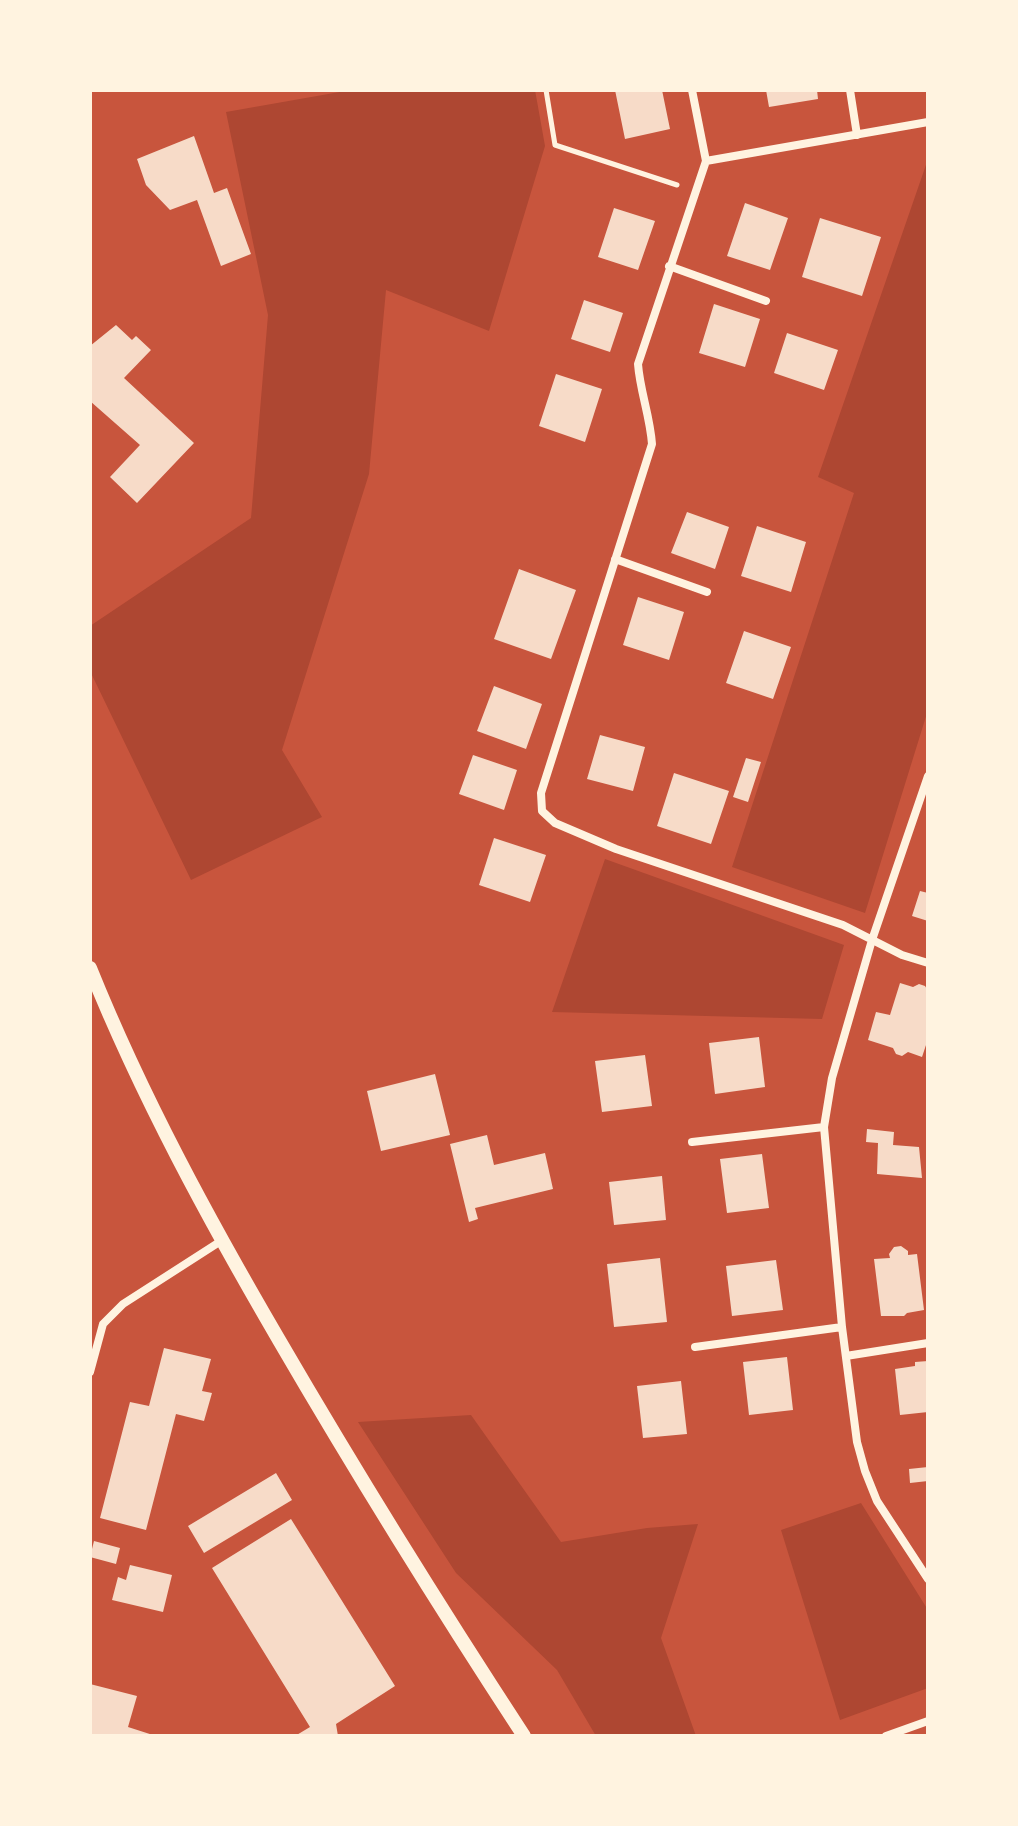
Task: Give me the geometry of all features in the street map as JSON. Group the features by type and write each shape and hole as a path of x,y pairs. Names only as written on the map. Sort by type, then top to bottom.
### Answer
{"street":[{"path":"692,90 706,161 638,364 639,385 650,416 652,444 541,793 542,811 555,823 616,849 843,925 902,955 928,963"},
{"path":"850,90 857,135"},
{"path":"706,161 928,122"},
{"path":"669,266 766,301"},
{"path":"615,559 707,592"},
{"path":"928,776 872,940 832,1078 824,1127 842,1327 857,1442 877,1501 928,1579"},
{"path":"91,974 151,1105 221,1241 325,1420 524,1736"},
{"path":"692,1142 824,1127"},
{"path":"90,1372 103,1324 123,1304 221,1241"},
{"path":"695,1347 842,1327"},
{"path":"846,1356 928,1343"},
{"path":"886,1736 928,1721"}],"path":[{"path":"546,90 555,145 694,191"}],"shaded area":[{"path":"351,90 535,90 545,146 489,331 386,290 369,474 282,750 322,817 191,880 90,671 90,626 251,518 268,315 226,112"},
{"path":"928,159 928,710 865,913 732,867 854,493 818,477"},
{"path":"605,859 844,945 822,1019 552,1012"},
{"path":"471,1415 561,1542 647,1528 698,1524 661,1638 696,1736 596,1736 557,1670 456,1573 358,1422"},
{"path":"861,1503 928,1610 928,1688 840,1720 781,1530"}],"building":[{"path":"615,90 662,90 670,129 625,139"},
{"path":"766,90 817,90 818,99 769,107"},
{"path":"194,136 214,193 227,188 251,254 221,266 197,200 170,210 146,185 137,159"},
{"path":"745,203 788,218 770,270 727,256"},
{"path":"614,208 655,221 638,270 598,257"},
{"path":"820,218 881,237 862,296 802,277"},
{"path":"584,300 623,313 610,352 571,339"},
{"path":"714,304 760,319 745,367 699,353"},
{"path":"116,325 132,340 136,336 151,350 124,378 194,443 137,503 110,477 140,445 90,401 90,346"},
{"path":"787,333 838,350 824,390 774,373"},
{"path":"556,374 602,389 585,442 539,426"},
{"path":"687,512 729,527 715,569 671,553"},
{"path":"757,526 806,542 791,592 741,576"},
{"path":"519,569 576,590 551,659 494,639"},
{"path":"638,597 684,612 669,660 623,645"},
{"path":"744,631 791,647 773,699 726,683"},
{"path":"494,686 542,704 526,749 477,731"},
{"path":"600,735 645,747 633,791 587,779"},
{"path":"473,755 517,770 504,810 459,794"},
{"path":"746,758 761,762 748,802 733,797"},
{"path":"674,773 729,791 711,844 657,826"},
{"path":"494,838 546,855 530,902 479,885"},
{"path":"920,891 928,893 928,921 912,916"},
{"path":"900,983 913,987 919,984 928,991 928,1039 922,1057 908,1052 902,1056 896,1054 893,1048 868,1040 876,1012 890,1015"},
{"path":"759,1037 765,1087 715,1094 709,1043"},
{"path":"645,1055 652,1106 602,1112 595,1061"},
{"path":"435,1074 450,1135 381,1151 367,1091"},
{"path":"867,1129 894,1132 893,1145 919,1147 922,1178 877,1174 878,1143 866,1142"},
{"path":"487,1135 494,1165 545,1153 553,1189 475,1208 478,1219 469,1222 450,1144"},
{"path":"762,1154 769,1208 727,1213 720,1159"},
{"path":"662,1176 666,1220 614,1225 609,1182"},
{"path":"901,1246 908,1251 908,1255 917,1254 924,1310 904,1316 881,1316 874,1259 890,1258 894,1247"},
{"path":"660,1258 667,1322 614,1327 607,1264"},
{"path":"776,1260 783,1310 732,1316 726,1266"},
{"path":"164,1348 211,1359 202,1391 212,1393 204,1421 176,1414 146,1530 100,1518 130,1402 149,1406"},
{"path":"787,1357 793,1410 749,1415 743,1362"},
{"path":"928,1361 928,1412 900,1415 895,1369"},
{"path":"681,1381 687,1434 643,1438 637,1386"},
{"path":"928,1467 928,1481 910,1483 909,1469"},
{"path":"276,1473 292,1500 204,1553 188,1526"},
{"path":"291,1519 395,1686 336,1724 338,1736 295,1736 310,1727 212,1568"},
{"path":"94,1541 120,1548 116,1564 90,1557"},
{"path":"130,1565 172,1575 163,1612 112,1600 118,1577 126,1580"},
{"path":"90,1684 137,1696 128,1727 156,1736 90,1736"}]}
